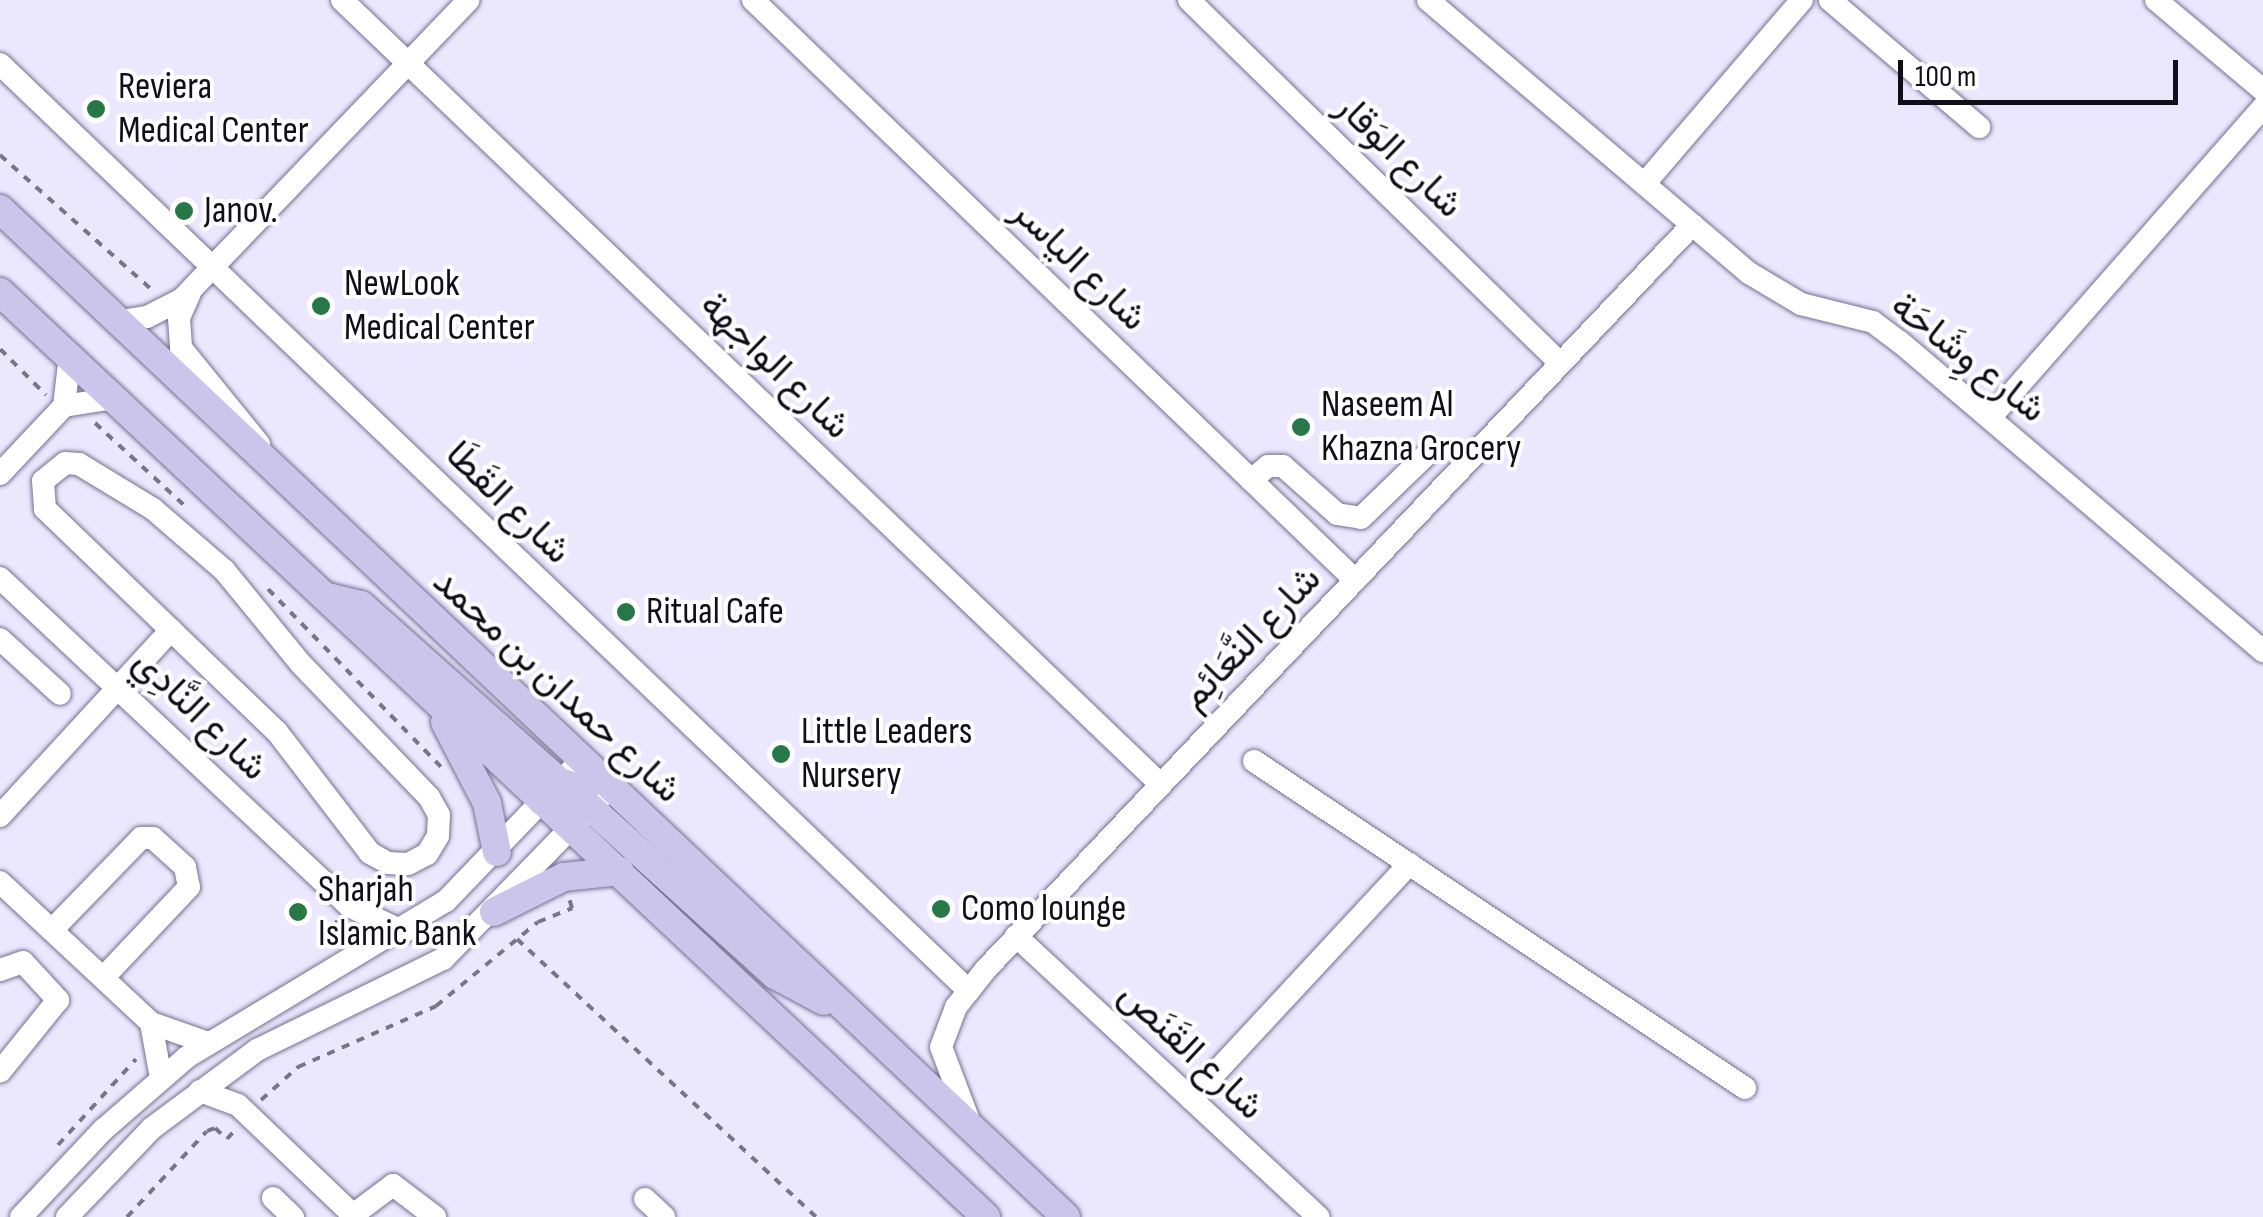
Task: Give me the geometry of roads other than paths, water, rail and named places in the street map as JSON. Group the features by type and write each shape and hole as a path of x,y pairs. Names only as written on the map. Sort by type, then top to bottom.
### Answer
{"main road":[{"name":"شارع حمدان بن محمد","path":"0,209 121,321 273,473 611,786 1066,1217"},
{"path":"0,292 429,695 551,792 571,795 592,808 775,974 844,1009"},
{"path":"322,596 361,605 551,792 572,828 986,1217"},
{"path":"429,695 479,782 497,852"},
{"path":"551,792 611,786"},
{"path":"494,912 564,877 620,871"}],"street":[{"name":"شارع الواجهة","path":"342,0 1160,784"},
{"path":"121,321 171,306 192,290 469,0"},
{"name":"شارع الياسر","path":"754,0 1355,580"},
{"name":"شارع الوَقار","path":"1189,0 1560,363"},
{"name":"شارع وِشَاحَة","path":"1428,0 1646,182 1692,226 1801,304 1873,322 2263,650"},
{"path":"1646,182 1802,0"},
{"path":"1830,0 1979,126"},
{"path":"2156,0 2263,90"},
{"name":"شارع القَطَا","path":"0,64 969,992"},
{"path":"1990,418 2263,107"},
{"name":"شارع النَّعَائِم","path":"973,1130 941,1047 969,992 1016,936 1692,226"},
{"path":"192,290 179,318 180,348 249,428 273,473"},
{"path":"0,474 64,406 70,356"},
{"path":"64,406 114,398"},
{"path":"1251,480 1268,466 1283,466 1337,514 1361,518 1424,457"},
{"path":"64,464 92,471 202,548 300,664 429,797 439,816 438,836 427,854 398,864 370,853 277,732 171,630 45,509 42,481 52,470 64,464"},
{"name":"شارع النَّادِي","path":"0,578 120,686 349,906 404,932"},
{"path":"38,612 4,642 60,694"},
{"path":"0,816 171,630"},
{"path":"21,1217 161,1078 208,1043 404,932 497,852 581,760"},
{"path":"1254,761 1745,1088"},
{"path":"67,1217 152,1128 242,1062 425,971 494,912 611,786"},
{"path":"38,974 55,934 141,838 153,838 185,867 190,888 103,978"},
{"path":"1192,1099 1409,864"},
{"path":"0,882 151,1023 208,1043"},
{"path":"349,906 359,927 359,956"},
{"name":"شارع القَنَص","path":"1016,936 1318,1217"},
{"path":"38,974 78,955"},
{"path":"0,970 16,960 38,974 56,992 57,1009 0,1072"},
{"path":"151,1023 161,1078"},
{"path":"242,1062 240,1091 248,1115"},
{"path":"200,1091 226,1098 248,1115 354,1216 393,1185 436,1217"},
{"path":"273,1198 293,1217"},
{"path":"645,1199 664,1217"}],"place":[{"name":"Reviera Medical Center","path":"96,109"},
{"name":"Janov.","path":"184,211"},
{"name":"NewLook Medical Center","path":"321,306"},
{"name":"Naseem Al Khazna Grocery","path":"1301,427"},
{"name":"Ritual Cafe","path":"626,612"},
{"name":"Little Leaders Nursery","path":"781,754"},
{"name":"Como lounge","path":"941,909"},
{"name":"Sharjah Islamic Bank","path":"298,912"}]}
